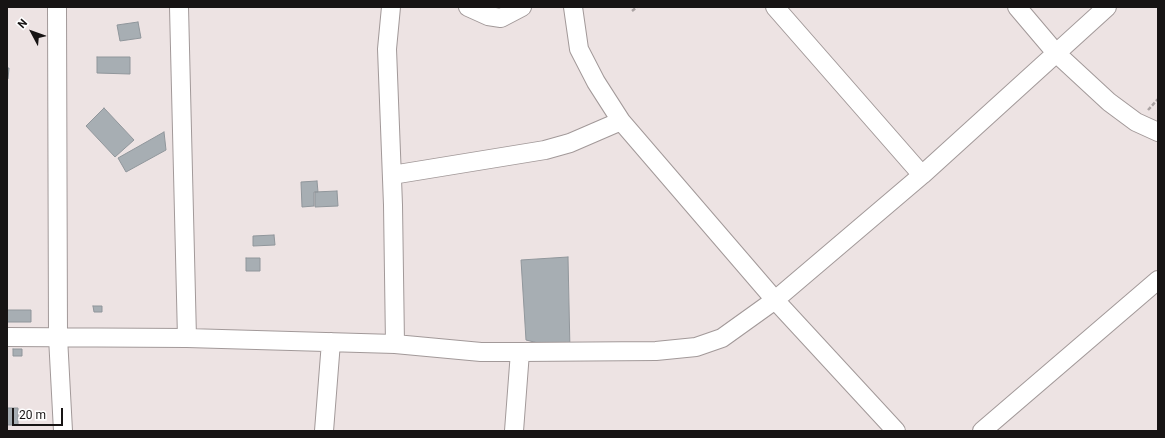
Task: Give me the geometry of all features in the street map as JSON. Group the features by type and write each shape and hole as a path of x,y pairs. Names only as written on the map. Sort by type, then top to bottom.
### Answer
{"street":[{"path":"57,7 58,337 63,431"},
{"path":"179,7 187,338"},
{"path":"391,7 387,49 392,175 395,344"},
{"path":"468,7 488,16 501,18 522,7"},
{"path":"573,7 579,49 596,82 621,121 775,300 896,431"},
{"path":"775,7 922,175"},
{"path":"1017,7 1056,53 1109,102 1136,122 1158,132"},
{"path":"7,338 187,338 331,342 395,344 481,352 656,351 696,347 722,338 775,300 922,175 1107,7"},
{"path":"392,175 545,150 570,143 621,121"},
{"path":"982,431 1158,280"},
{"path":"324,431 331,342"},
{"path":"514,431 520,352"}],"path":[{"path":"632,11 637,7"}],"building":[{"path":"138,22 141,38 120,41 117,25"},
{"path":"97,57 130,57 130,74 97,73"},
{"path":"7,68 9,68 8,79 7,79"},
{"path":"104,108 134,140 115,157 86,126"},
{"path":"164,132 166,150 126,172 118,158"},
{"path":"317,181 318,192 314,192 314,206 302,207 301,182"},
{"path":"337,191 338,206 315,207 315,192"},
{"path":"274,235 275,245 253,246 253,236"},
{"path":"568,257 570,351 526,340 521,260"},
{"path":"246,258 260,258 260,271 246,271"},
{"path":"93,306 102,306 102,312 94,312"},
{"path":"7,310 31,310 31,322 7,322"},
{"path":"13,349 22,349 22,356 13,356"},
{"path":"7,408 18,408 18,425 7,425"}]}
